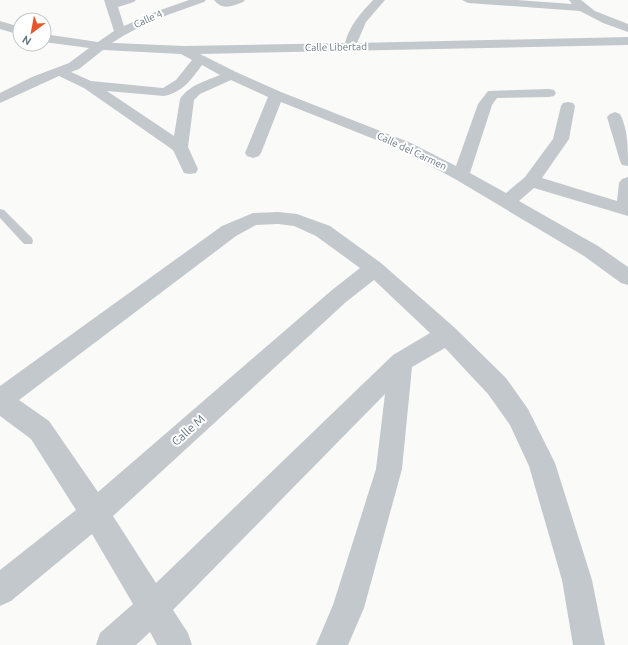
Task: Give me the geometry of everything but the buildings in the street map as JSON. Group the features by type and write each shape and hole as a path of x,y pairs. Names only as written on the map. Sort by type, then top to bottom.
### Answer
{"street":[{"path":"120,32 111,3 130,0"},
{"name":"Calle 4","path":"0,99 37,80 74,66 120,32 159,14 200,0"},
{"path":"220,0 226,4 239,0"},
{"path":"350,47 357,24 380,0"},
{"path":"468,0 580,4 610,23 628,28"},
{"path":"0,25 12,29"},
{"name":"Calle Libertad","path":"52,39 72,43 134,49 184,50 628,41"},
{"name":"Calle del Carmen","path":"184,50 231,75 276,95 405,146 461,175 591,251 628,277"},
{"path":"89,85 164,92 174,89 180,85 199,59"},
{"path":"60,72 89,85 180,148 190,169"},
{"path":"180,148 186,99 195,91 231,75"},
{"path":"461,175 485,104 493,94 549,93"},
{"path":"253,153 276,95"},
{"path":"507,202 531,181 561,139 568,106"},
{"path":"615,117 628,161"},
{"path":"531,181 627,210 628,183"},
{"path":"176,645 152,609 95,513 40,430 0,400 229,231 253,219 278,218 297,220 323,231 374,268 447,335 497,386 519,417 542,463 577,580 589,645"},
{"name":"Calle M","path":"0,590 95,513 339,296 374,268"},
{"path":"112,645 152,609 401,362 447,335"},
{"path":"332,645 348,608 389,469 401,362"}],"lane":[{"path":"0,212 28,241"}]}
